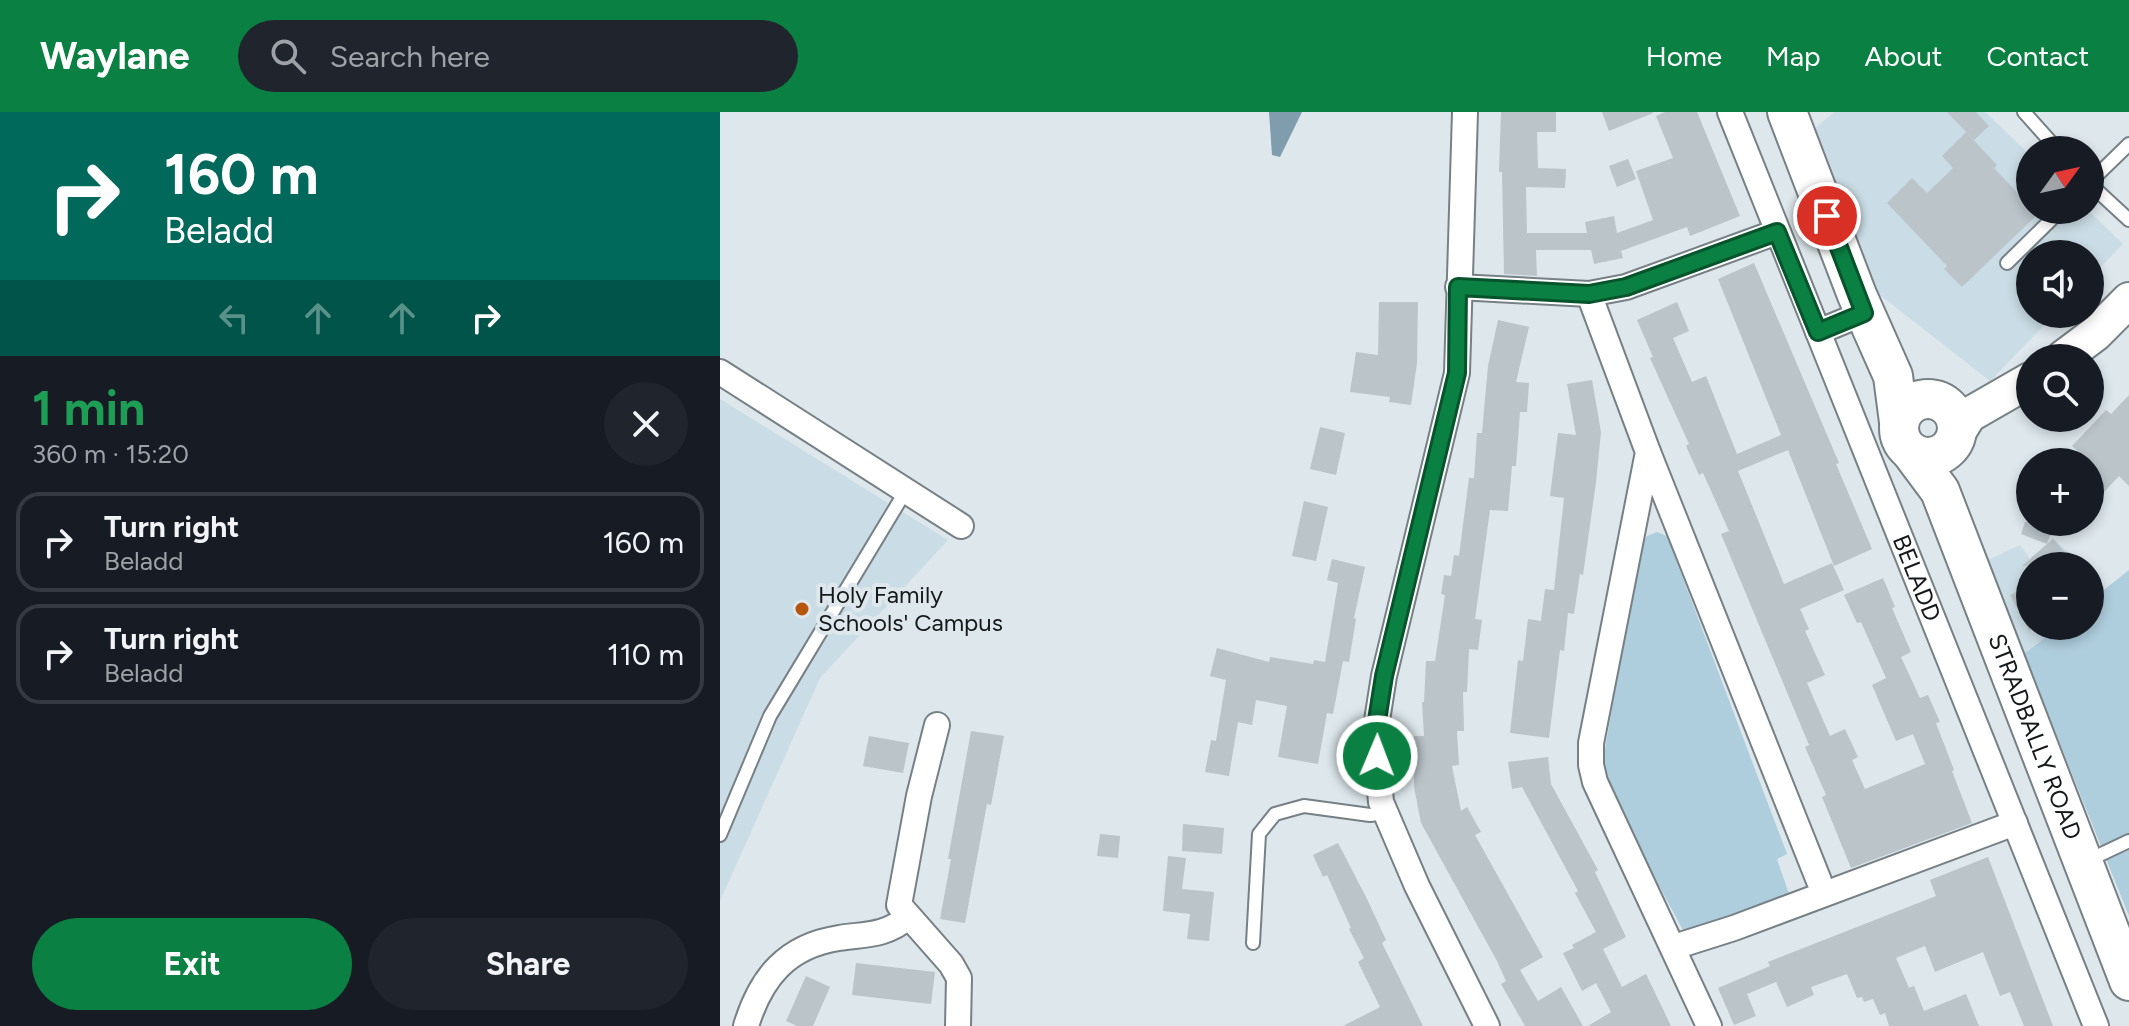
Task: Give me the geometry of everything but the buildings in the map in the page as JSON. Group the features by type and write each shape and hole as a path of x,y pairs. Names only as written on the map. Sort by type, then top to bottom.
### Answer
{"main road":[{"path":"1787,112 1864,313 1893,376 1938,427"},
{"name":"STRADBALLY ROAD","path":"1938,427 1940,491 2082,863 2080,919 2129,981"}],"street":[{"path":"1465,112 1457,373 1384,676 1375,733 1381,802 1417,886 1487,1026"},
{"name":"BELADD","path":"1730,112 2015,823 2080,919 2096,1026"},
{"path":"1458,287 1589,294 1626,287 1777,232"},
{"path":"1589,294 1648,452 1819,881"},
{"path":"2082,344 2129,300"},
{"path":"1818,332 1864,313"},
{"path":"720,372 961,526"},
{"path":"1938,427 2016,387"},
{"path":"1648,452 1591,743 1591,765 1595,782 1709,1026"},
{"path":"937,725 900,888 899,905 951,964 959,978 958,1026"},
{"path":"1674,947 1734,928 2015,823"},
{"path":"746,1026 760,991 778,964 792,954 810,945 838,938 880,934 898,926 908,917"}],"lane":[{"path":"2024,112 2045,136"},
{"path":"2104,169 2129,144"},
{"path":"2104,196 2129,220"},
{"path":"2007,263 2047,224"},
{"path":"720,835 770,716 905,492"},
{"path":"1253,943 1259,834 1275,814 1304,806 1370,815 1386,813"},
{"path":"2082,863 2129,841"}],"shaded area":[{"path":"1269,112 1302,112 1280,157 1272,155"},
{"path":"1834,112 1985,112 2016,142 2016,224 2102,224 2123,244 2104,264 2104,240 2016,240 2016,328 2041,328 2026,344 2016,344 2016,354 1990,381 1876,292 1812,131"},
{"name":"Holy Family Schools' Campus","path":"720,399 948,540 820,678 720,901"},
{"path":"1657,532 1667,536 1787,854 1777,859 1789,894 1684,932 1609,793 1603,760 1641,544 1647,536"},
{"path":"2053,538 2068,552 2038,552"},
{"path":"2020,545 2025,552 2016,552 2016,634 1986,561"},
{"path":"2129,570 2129,916 2024,654 2042,640 2104,640 2104,590"},
{"path":"2018,640 2042,640 2024,654"}],"place":[{"name":"Holy Family Schools' Campus","path":"802,609"}],"route":[{"path":"1377,756 1375,733 1384,676 1457,373 1458,287 1589,294 1626,287 1777,232 1818,332 1864,313 1827,216"}]}
